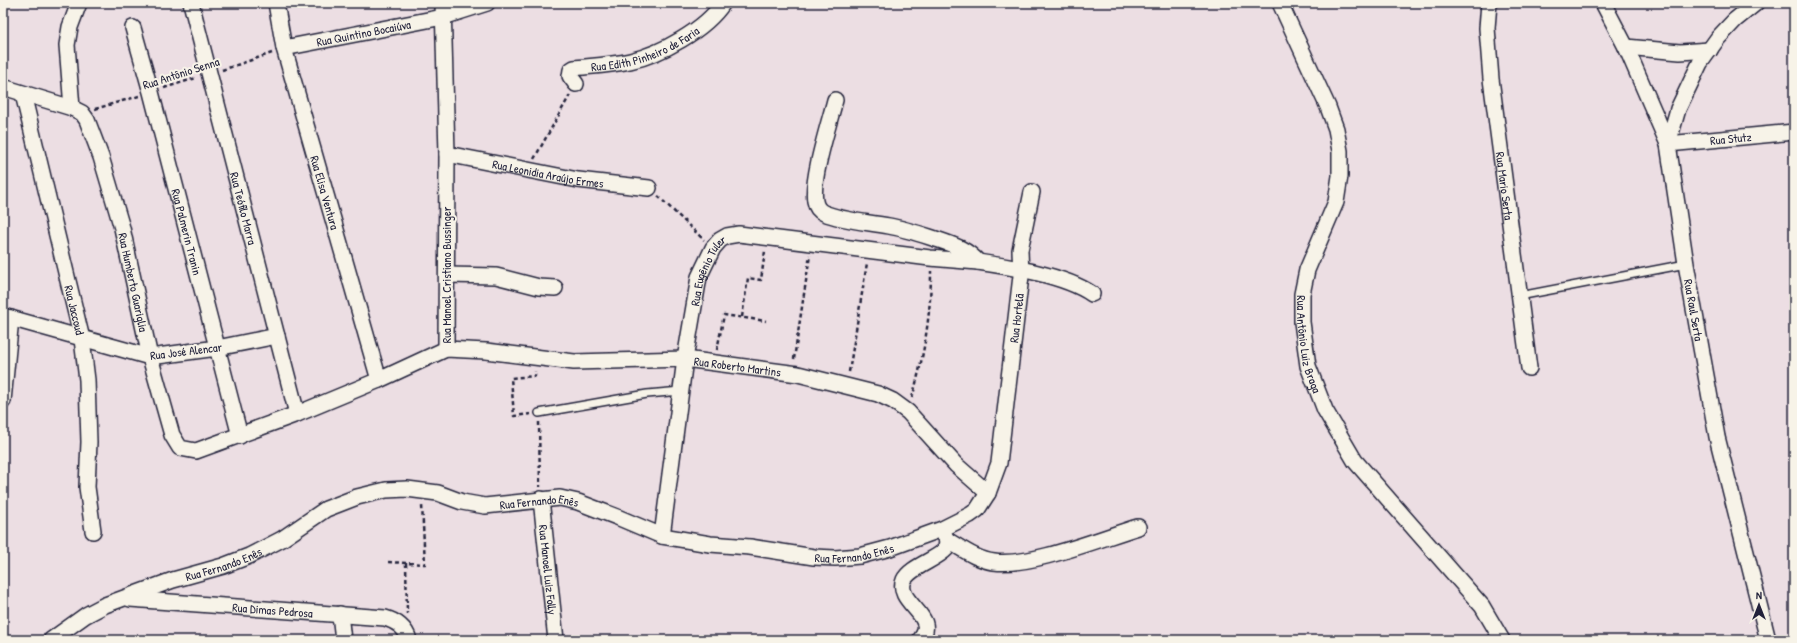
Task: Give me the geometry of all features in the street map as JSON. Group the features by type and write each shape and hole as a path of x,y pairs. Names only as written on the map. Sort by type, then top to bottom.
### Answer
{"street":[{"path":"3,87 77,111 67,45 70,27 79,3"},
{"name":"Rua Teófilo Marra","path":"191,3 297,414"},
{"name":"Rua Elisa Ventura","path":"276,3 284,48 379,380"},
{"name":"Rua Quintino Bocaiúva","path":"284,48 443,10 487,3"},
{"name":"Rua Edith Pinheiro de Faria","path":"576,84 570,76 571,70 574,68 631,60 648,55 688,36 707,22 723,3"},
{"name":"Rua Mario Serta","path":"1489,3 1487,28 1491,78 1528,368"},
{"path":"1603,3 1626,47 1668,144"},
{"name":"Rua Raul Serta","path":"1756,3 1735,20 1710,50 1687,86 1678,109 1668,144 1686,264 1717,437 1768,640"},
{"name":"Rua Antônio Luiz Braga","path":"1283,5 1328,107 1336,129 1340,151 1340,176 1336,202 1307,270 1302,294 1302,322 1308,366 1325,410 1355,460 1482,606 1502,640"},
{"name":"Rua Manoel Cristiano Bussinger","path":"196,451 297,414 379,380 446,349 447,154 443,10"},
{"name":"Rua Palmerin Tranin","path":"133,28 240,436"},
{"path":"1626,47 1680,52 1710,50"},
{"name":"Rua Jaccoud","path":"23,94 82,339 87,380 89,442 87,487 93,531"},
{"path":"834,100 815,185 815,200 819,209 823,212 849,219 891,226 918,233 967,251 978,262"},
{"name":"Rua Humberto Guariglia","path":"77,111 87,120 101,156 122,228 150,357 172,435 180,448 196,451"},
{"name":"Rua Stutz","path":"1668,144 1794,132"},
{"name":"Rua Leonidia Araújo Ermes","path":"447,154 578,180 650,188"},
{"name":"Rua Hortelã","path":"1002,445 1022,269 1020,250 1032,192"},
{"name":"Rua Eugênio Tuler","path":"662,536 684,359 699,277 713,248 720,240 732,235 767,237 930,258 978,262 1022,269 1080,286 1092,294"},
{"path":"447,275 496,276 539,287 555,288"},
{"path":"3,401 7,317"},
{"name":"Rua José Alencar","path":"7,317 150,357 217,348 277,336"},
{"name":"Rua Roberto Martins","path":"446,349 486,351 574,362 684,359 715,362 792,374 878,394 893,401 908,412 956,465 988,493"},
{"name":"Rua Fernando Enês","path":"51,640 86,615 105,605 125,599 173,580 223,566 249,556 282,538 326,509 357,497 386,490 407,489 438,493 462,502 485,506 560,498 578,502 662,536 710,544 750,547 814,557 835,558 860,556 944,535 970,515 981,505 988,493 999,463 1002,445"},
{"name":"Rua Manoel Luiz Folly","path":"541,499 556,640"},
{"path":"944,535 979,558 994,562 1015,562 1044,556 1138,527"},
{"path":"920,640 923,637 925,625 924,619 905,597 902,588 904,580 911,572 943,552 946,548 944,535"},
{"name":"Rua Dimas Pedrosa","path":"125,599 340,614 392,620 401,626 408,638"},
{"path":"340,614 343,640"}],"lane":[{"path":"1519,296 1686,264"},
{"path":"539,413 647,394 681,390"}],"path":[{"name":"Rua Antônio Senna","path":"77,111 151,92 284,48"},
{"path":"528,171 576,84"},
{"path":"650,188 713,248"},
{"path":"742,317 748,278 761,280 767,237"},
{"path":"792,374 812,243"},
{"path":"846,386 869,250"},
{"path":"908,412 918,376 930,307 930,258"},
{"path":"715,362 724,315 766,321"},
{"path":"534,357 535,376 511,378 514,416 539,413 541,499"},
{"path":"388,562 425,564 421,491"},
{"path":"406,563 408,638"}]}
